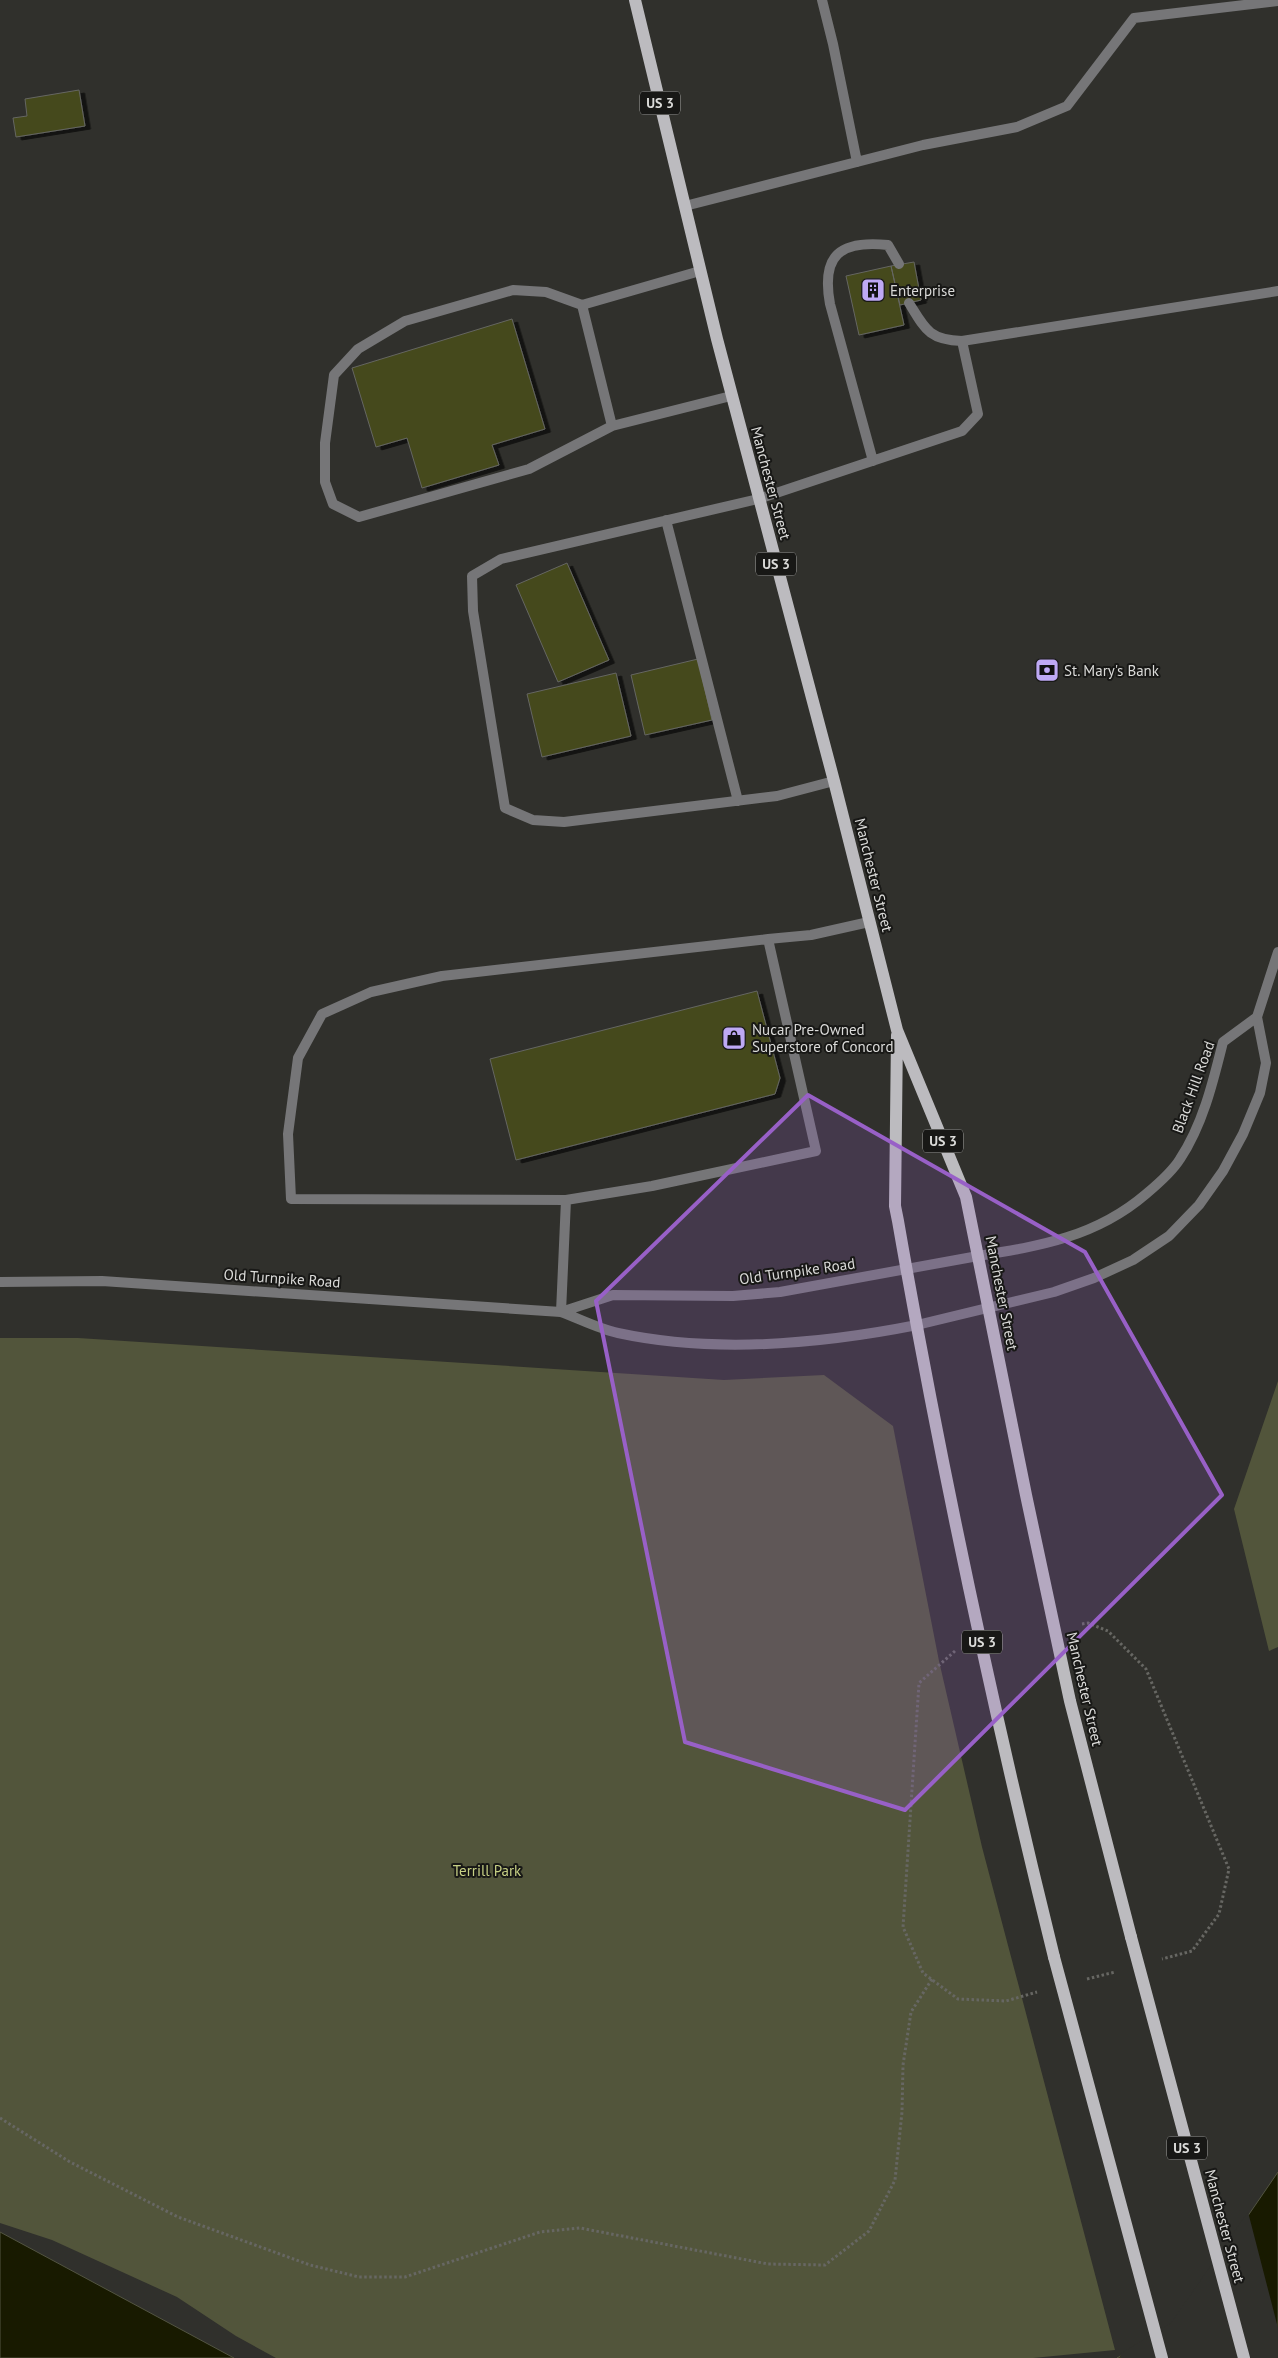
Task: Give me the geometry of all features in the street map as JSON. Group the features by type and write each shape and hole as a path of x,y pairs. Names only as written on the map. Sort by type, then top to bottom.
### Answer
{"main road":[{"name":"Manchester Street","path":"635,0 700,271 758,499 834,781 897,1030 966,1197 1070,1701 1244,2358"},
{"name":"Manchester Street","path":"897,1030 895,1206 938,1441 1013,1790 1054,1957 1162,2358"}],"street":[{"path":"822,0 857,162"},
{"path":"685,206 923,145 1017,127 1067,106 1134,18 1278,1"},
{"path":"872,461 826,283 828,270 835,256 846,248 869,243 888,245 899,264"},
{"path":"700,271 582,305 546,292 513,290 406,321 358,349 334,375 325,442 325,482 333,504 359,517 529,469 612,426 732,396"},
{"path":"909,303 927,332 944,340 962,341 1278,291"},
{"path":"582,305 612,426"},
{"path":"834,781 777,796 564,822 533,820 505,808 472,612 472,576 501,559 758,499 962,431 978,414 962,341"},
{"path":"666,520 738,801"},
{"path":"768,939 816,1151 652,1186 566,1200 291,1199 288,1134 298,1058 322,1014 371,992 442,976 768,939 811,935 869,922"},
{"path":"917,1325 1054,1292 1094,1278 1133,1260 1169,1236 1199,1205 1223,1171 1243,1134 1260,1093 1266,1062 1257,1017 1278,952"},
{"name":"Black Hill Road","path":"978,1256 1029,1248 1084,1233 1136,1203 1158,1185 1180,1159 1199,1122 1212,1084 1223,1042 1257,1017"},
{"path":"561,1312 566,1200"},
{"name":"Old Turnpike Road","path":"561,1312 613,1295 733,1296 780,1292 978,1256"},
{"name":"Old Turnpike Road","path":"0,1282 102,1281 561,1312 617,1333 684,1343 752,1344 834,1339 917,1325"}],"path":[{"path":"0,2118 70,2162 178,2216 310,2265 359,2277 405,2277 540,2232 580,2228 768,2264 825,2265 869,2231 896,2180 902,2112 903,2065 910,2012 932,1980"}],"highlighted area":[{"path":"808,1095 1085,1252 1222,1495 905,1810 685,1742 596,1301"}],"green space":[{"name":"Terrill Park","path":"0,1338 78,1338 724,1380 824,1375 893,1426 939,1661 982,1847 1115,2350 1033,2358 276,2358 236,2336 177,2297 52,2240 0,2223"},
{"path":"1278,1381 1278,1647 1269,1651 1234,1509"}],"shaded area":[{"path":"1278,2172 1278,2358 1117,2358 1173,2325"},
{"path":"0,2232 234,2358 0,2358"}],"pier":[{"path":"1248,2212 1278,2328 1278,2358 1121,2358 1120,2354 1171,2323"}],"building":[{"path":"79,90 85,126 16,137 13,118 27,116 25,99"},
{"path":"914,262 921,300 900,305 891,266"},
{"name":"Enterprise","path":"891,266 904,325 859,335 846,276"},
{"path":"512,319 545,429 492,445 499,465 422,488 407,438 376,447 352,368"},
{"path":"567,563 609,660 558,682 516,585"},
{"path":"698,659 712,720 645,735 631,675"},
{"path":"616,673 631,736 542,757 527,694"},
{"path":"757,991 780,1078 775,1094 516,1160 490,1059"}],"place":[{"name":"Enterprise","path":"873,290"},
{"name":"St. Mary's Bank","path":"1047,670"},
{"name":"Nucar Pre-Owned Superstore of Concord","path":"734,1038"}]}
